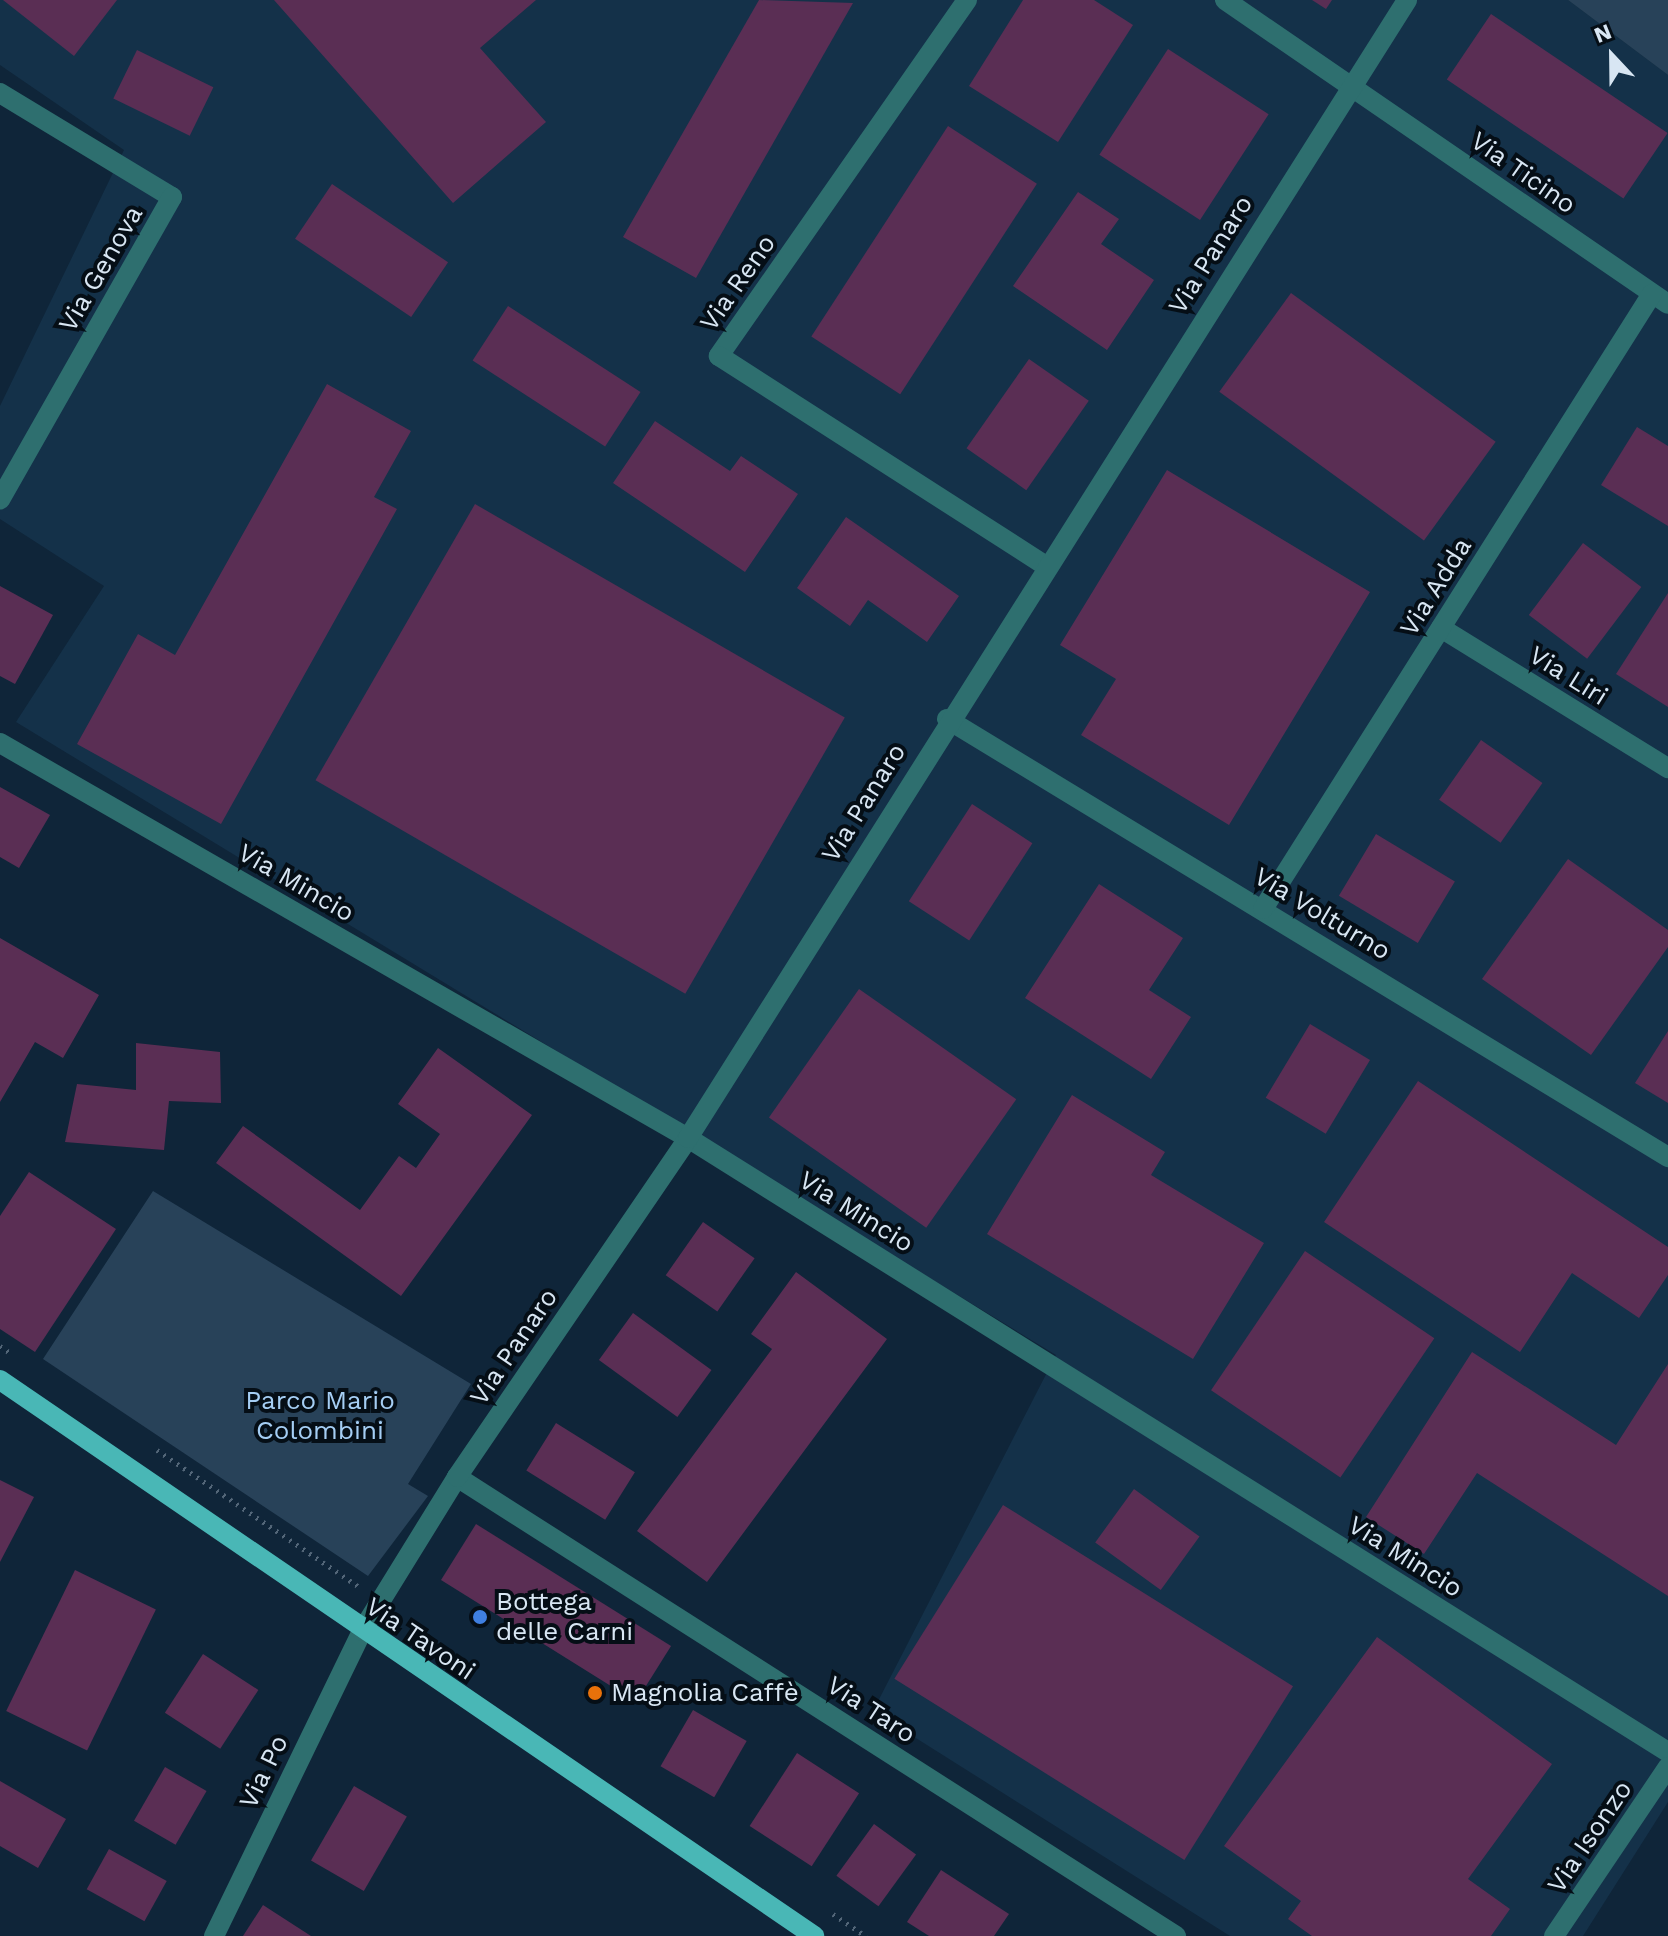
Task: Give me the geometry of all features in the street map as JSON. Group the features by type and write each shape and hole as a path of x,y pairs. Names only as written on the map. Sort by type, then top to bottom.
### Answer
{"main road":[{"name":"Via Tavoni","path":"0,1380 362,1631 814,1936"}],"street":[{"name":"Via Reno","path":"967,0 719,356 1045,565"},
{"path":"1225,0 1350,85"},
{"name":"Via Panaro","path":"362,1631 457,1477 688,1138 947,719 1407,0"},
{"name":"Via Ticino","path":"1350,85 1660,299"},
{"name":"Via Genova","path":"0,93 172,197 0,500"},
{"name":"Via Adda","path":"1263,909 1441,628 1660,299"},
{"name":"Via Liri","path":"1441,628 1668,768"},
{"name":"Via Volturno","path":"947,719 1668,1157"},
{"name":"Via Mincio","path":"0,743 688,1138 1668,1752"},
{"name":"Via Taro","path":"457,1477 1176,1936"},
{"name":"Via Po","path":"214,1936 362,1631"},
{"name":"Via Isonzo","path":"1554,1936 1668,1767"}],"shaded area":[{"path":"0,0 1568,0 1668,75 1668,1802 1583,1936 1230,1936 873,1711 1056,1355 16,722 104,586 0,519 0,406 124,150 0,65"}],"green space":[{"path":"1568,0 1668,0 1668,75"},
{"name":"Parco Mario Colombini","path":"153,1191 471,1384 408,1484 428,1496 368,1576 43,1359"}],"building":[{"path":"3,0 117,0 74,56"},
{"path":"274,0 536,0 480,48 546,122 453,203"},
{"path":"759,0 853,3 696,278 623,237"},
{"path":"1023,0 1094,0 1133,25 1058,142 969,86"},
{"path":"1312,0 1332,0 1326,9"},
{"path":"1491,14 1668,133 1623,199 1447,79"},
{"path":"1168,49 1269,114 1200,220 1099,155"},
{"path":"137,50 213,87 190,136 113,99"},
{"path":"948,126 1037,184 900,394 811,337"},
{"path":"332,184 448,262 411,317 295,239"},
{"path":"1078,192 1119,219 1101,244 1154,280 1107,350 1013,286"},
{"path":"1291,293 1496,442 1424,540 1219,392"},
{"path":"508,306 641,392 605,447 473,361"},
{"path":"1029,359 1089,401 1026,490 966,448"},
{"path":"327,384 411,431 374,497 397,509 221,824 77,744 138,634 175,655"},
{"path":"655,421 730,471 741,456 798,494 745,572 613,483"},
{"path":"1637,427 1668,446 1668,526 1601,485"},
{"path":"1167,470 1370,592 1229,825 1081,735 1116,679 1060,645"},
{"path":"475,504 845,718 685,994 316,780"},
{"path":"846,517 959,596 927,642 868,600 850,626 797,588"},
{"path":"1583,543 1641,587 1587,659 1529,615"},
{"path":"0,586 53,615 15,684 0,676"},
{"path":"1668,593 1668,707 1616,674"},
{"path":"1481,740 1542,783 1501,843 1439,800"},
{"path":"0,787 50,815 19,868 0,857"},
{"path":"972,804 1032,843 969,940 909,901"},
{"path":"1376,834 1455,881 1418,943 1339,896"},
{"path":"1568,859 1668,930 1668,947 1591,1055 1482,979"},
{"path":"1099,884 1183,938 1149,990 1191,1017 1151,1079 1025,998"},
{"path":"0,938 99,995 63,1058 35,1042 0,1102"},
{"path":"859,989 1016,1099 926,1228 769,1118"},
{"path":"1310,1024 1370,1060 1326,1134 1266,1098"},
{"path":"1668,1031 1668,1103 1635,1083"},
{"path":"136,1043 220,1052 221,1103 169,1101 164,1150 65,1142 77,1084 136,1090"},
{"path":"438,1048 532,1115 401,1296 216,1163 243,1126 360,1210 399,1156 416,1168 440,1134 398,1104"},
{"path":"1418,1081 1668,1247 1668,1275 1639,1318 1572,1273 1520,1352 1324,1222"},
{"path":"1072,1095 1165,1152 1151,1175 1264,1243 1193,1359 987,1234"},
{"path":"29,1172 116,1229 35,1352 0,1329 0,1216"},
{"path":"703,1222 755,1258 717,1311 666,1275"},
{"path":"1305,1251 1434,1338 1340,1478 1211,1390"},
{"path":"796,1272 887,1339 707,1582 637,1531 772,1349 751,1334"},
{"path":"633,1313 711,1370 677,1417 599,1360"},
{"path":"1472,1352 1616,1445 1668,1364 1668,1596 1477,1473 1424,1554 1366,1517"},
{"path":"556,1423 635,1472 605,1520 526,1470"},
{"path":"0,1480 34,1497 0,1562"},
{"path":"1134,1489 1200,1537 1161,1590 1095,1542"},
{"path":"1003,1505 1293,1686 1184,1860 894,1679"},
{"path":"476,1524 671,1646 636,1702 441,1580"},
{"path":"75,1570 156,1609 87,1751 6,1711"},
{"path":"1377,1637 1552,1764 1468,1879 1510,1909 1491,1936 1312,1936 1288,1919 1301,1901 1224,1846"},
{"path":"203,1654 258,1690 220,1749 165,1713"},
{"path":"693,1710 747,1741 714,1797 660,1766"},
{"path":"797,1753 859,1793 812,1866 750,1826"},
{"path":"165,1767 207,1791 176,1845 134,1821"},
{"path":"0,1781 66,1819 38,1868 0,1846"},
{"path":"354,1786 407,1816 364,1891 311,1860"},
{"path":"874,1824 916,1855 878,1906 836,1876"},
{"path":"109,1849 167,1881 144,1921 87,1889"},
{"path":"941,1870 1009,1914 994,1936 929,1936 907,1922"},
{"path":"263,1905 311,1936 243,1936"}],"place":[{"name":"Bottega delle Carni","path":"480,1617"},
{"name":"Magnolia Caffè","path":"595,1693"}]}
